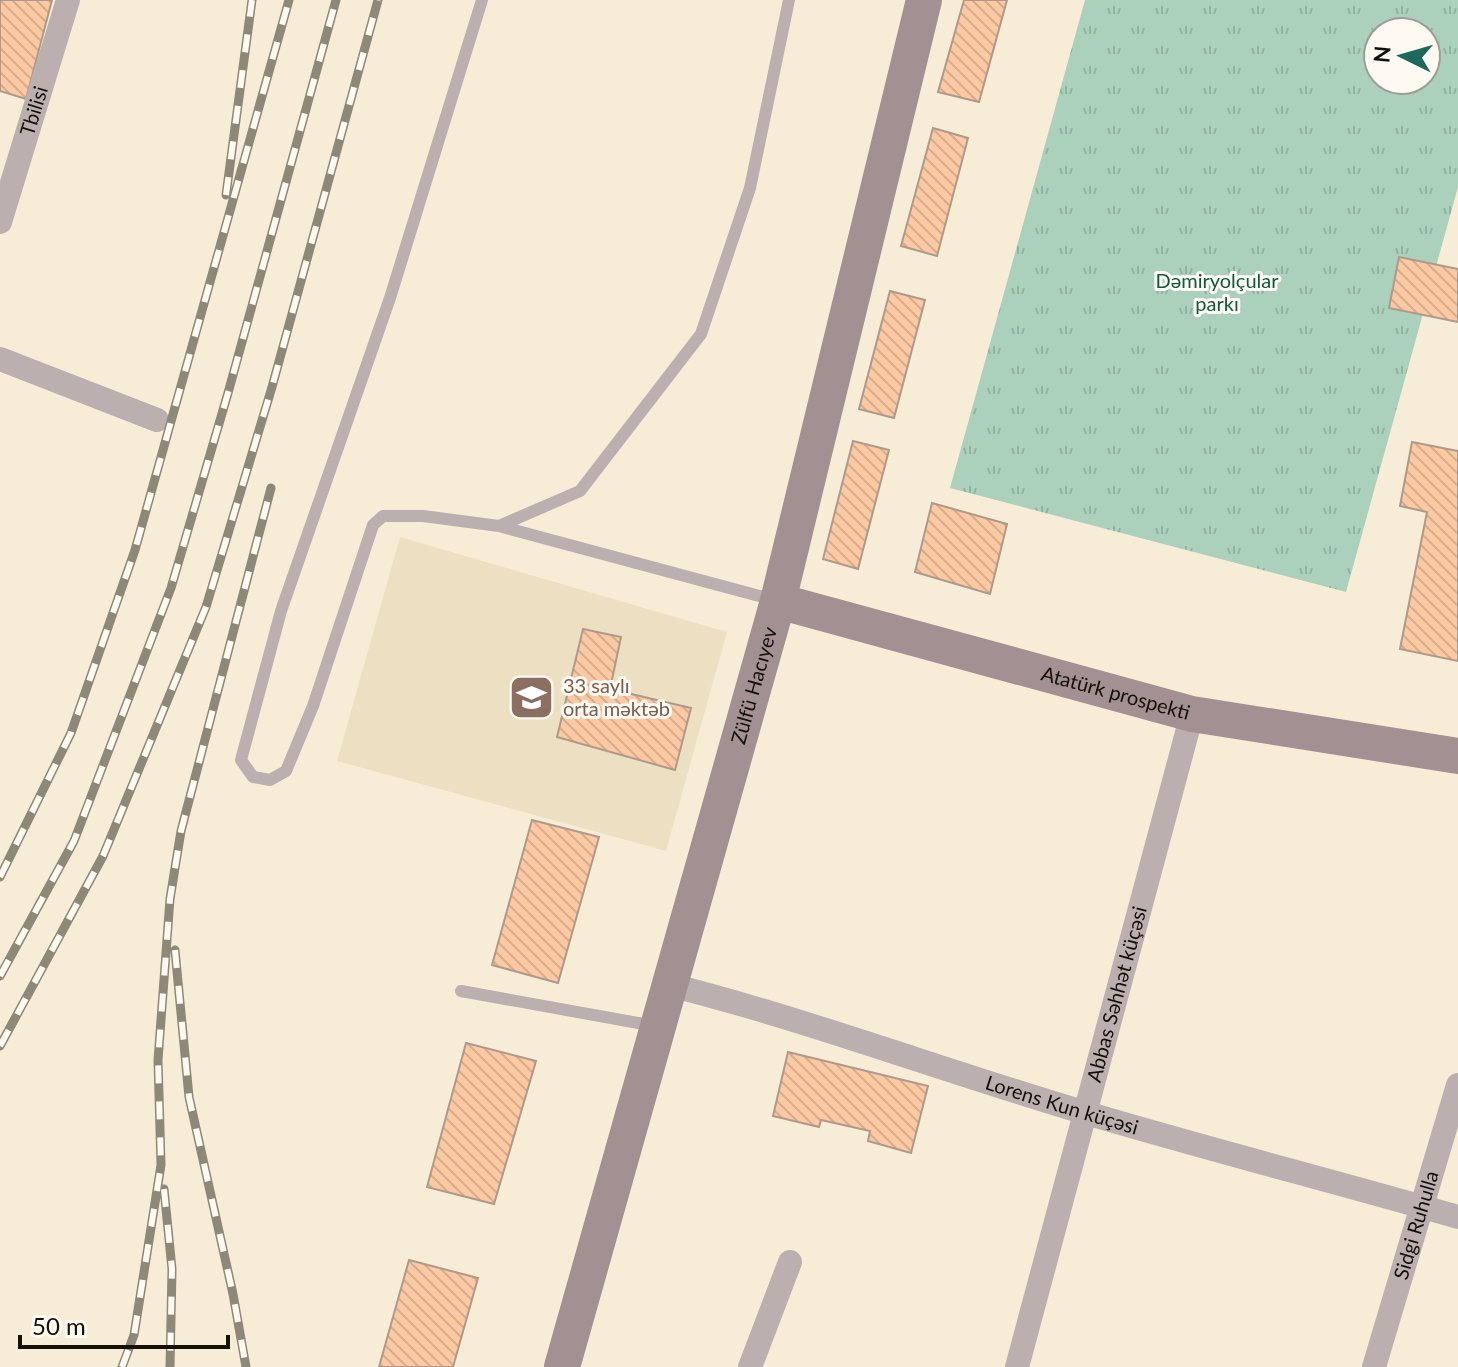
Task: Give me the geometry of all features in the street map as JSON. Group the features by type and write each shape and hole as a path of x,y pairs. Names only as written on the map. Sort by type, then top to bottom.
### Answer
{"main road":[{"name":"Zülfü Hacıyev","path":"562,1367 778,601 924,0"},
{"name":"Atatürk prospekti","path":"778,601 1192,714 1458,756"}],"street":[{"name":"Tbilisi","path":"0,222 68,0"},
{"path":"0,359 157,420"},
{"name":"Abbas Səhhət küçəsi","path":"1017,1367 1192,714"},
{"name":"Lorens Kun küçəsi","path":"670,985 749,1005 1084,1113 1458,1217"},
{"name":"Sidgi Ruhulla","path":"1374,1367 1458,1085"},
{"path":"750,1367 790,1262"}],"lane":[{"path":"482,0 390,298 281,611 241,760 253,777 270,780 286,771 313,706 373,525 383,516 423,516 499,526 778,601"},
{"path":"499,526 580,491 701,334 750,188 789,0"},
{"path":"461,991 658,1026"}],"shaded area":[{"name":"33 saylı orta məktəb","path":"400,537 727,632 666,851 337,761"}],"green space":[{"name":"Dəmiryolçular parkı","path":"1085,0 1458,0 1458,187 1346,592 950,488"}],"building":[{"path":"0,0 52,0 26,99 0,91"},
{"path":"964,0 1007,0 979,102 938,92"},
{"path":"933,128 968,138 937,256 901,246"},
{"path":"1399,257 1458,269 1458,322 1389,308"},
{"path":"890,291 925,300 894,418 859,409"},
{"path":"853,441 889,450 858,569 823,559"},
{"path":"1412,442 1458,451 1458,661 1400,649 1427,512 1400,506"},
{"path":"932,503 1007,524 990,594 915,572"},
{"path":"583,629 621,637 610,689 691,708 675,770 557,737"},
{"path":"532,820 599,837 558,983 492,965"},
{"path":"466,1043 536,1061 494,1204 427,1187"},
{"path":"788,1052 928,1086 911,1153 868,1141 870,1131 821,1120 819,1127 773,1116"},
{"path":"409,1260 478,1278 453,1367 379,1367"}],"railway":[{"path":"226,195 252,0"},
{"path":"0,877 71,733 135,550 289,0"},
{"path":"0,976 74,841 171,588 336,0"},
{"path":"0,1046 103,856 206,607 272,387 378,0"},
{"path":"122,1367 134,1335 161,1165 158,1060 170,899 181,831 271,488"},
{"path":"175,950 189,1097 246,1367"},
{"path":"164,1189 172,1269 170,1367"}],"place":[{"name":"33 saylı orta məktəb","path":"532,697"}]}
